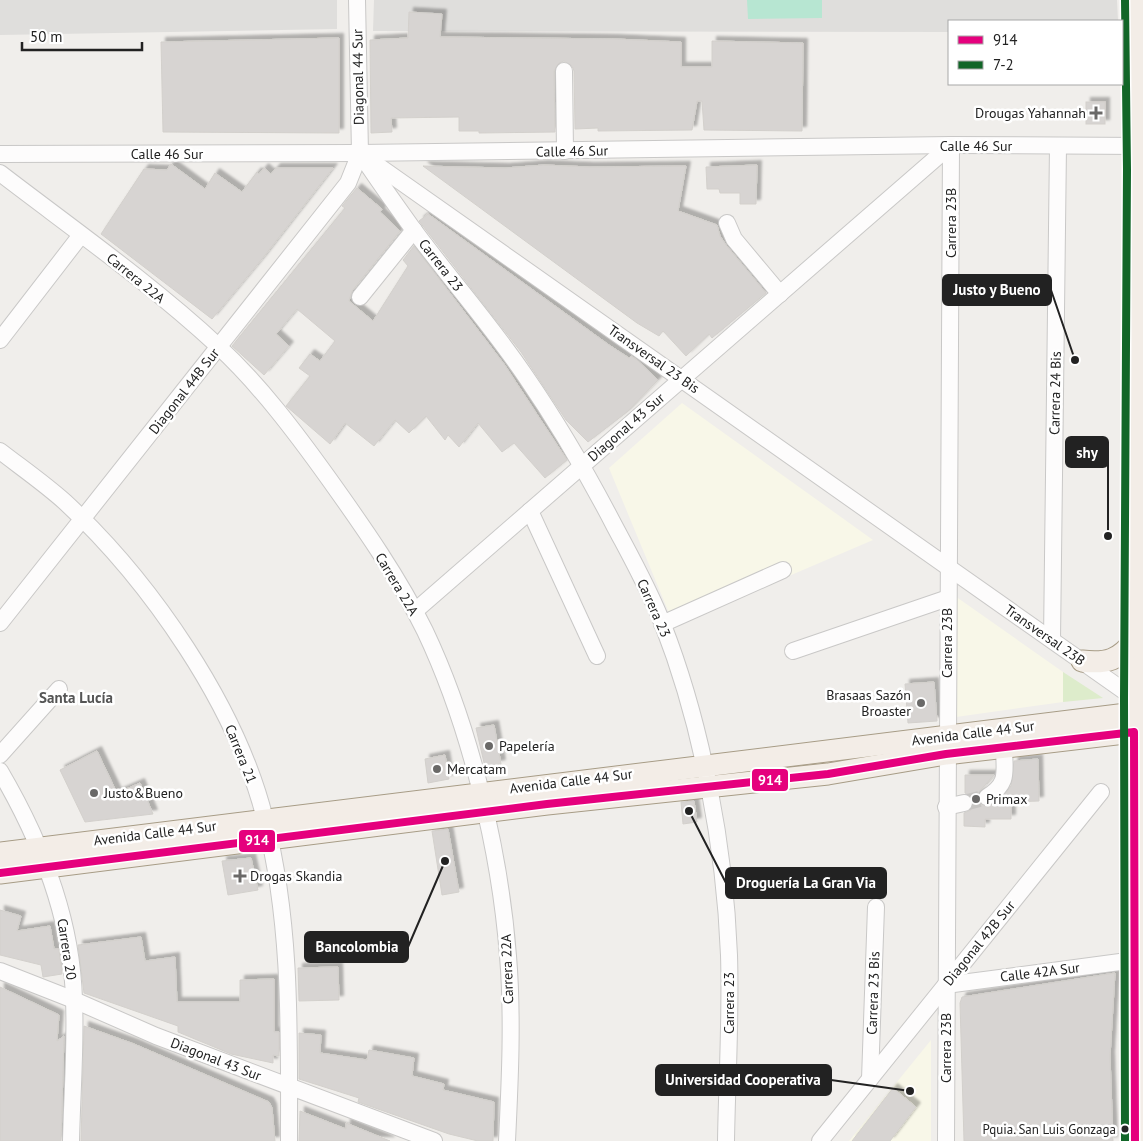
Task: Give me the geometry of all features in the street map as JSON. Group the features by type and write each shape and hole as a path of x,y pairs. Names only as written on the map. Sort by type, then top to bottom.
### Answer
{"main road":[{"path":"1135,0 1140,146 1135,640 1138,715 1135,1141"},
{"path":"1082,661 1101,663 1116,659 1135,640"},
{"name":"Avenida Calle 44 Sur","path":"482,802 708,787 828,774 946,745 1004,747 1138,715"},
{"name":"Avenida Calle 44 Sur","path":"0,853 44,857 482,802 704,766 946,745 1138,715"},
{"name":"Avenida Calle 44 Sur","path":"0,873 44,857"}],"street":[{"name":"Diagonal 44 Sur","path":"356,0 360,153"},
{"path":"564,71 564,151"},
{"name":"Calle 46 Sur","path":"0,154 360,153 951,146 1140,146"},
{"name":"Diagonal 43 Sur","path":"414,611 951,146"},
{"name":"Carrera 23B","path":"946,1141 946,745 951,146"},
{"name":"Carrera 24 Bis","path":"1052,640 1058,146"},
{"name":"Carrera 23","path":"360,153 414,230 490,326 527,378 582,466 637,570 662,624 693,717 708,787 724,895 729,954 726,1141"},
{"name":"Diagonal 44B Sur","path":"0,623 339,196 353,172 360,153"},
{"name":"Transversal 23 Bis","path":"360,153 948,566"},
{"name":"Carrera 22A","path":"0,173 219,347 264,396 311,455 366,533 414,611 448,690 463,732 482,802 499,879 509,959 507,1141"},
{"path":"727,223 734,239 780,294"},
{"path":"360,297 414,230"},
{"path":"0,340 80,235"},
{"name":"Carrera 21","path":"0,451 64,501 128,570 166,620 197,666 224,711 243,755 267,829 279,896 288,977 289,1141"},
{"path":"530,511 597,656"},
{"name":"Transversal 23B","path":"948,566 1082,661 1138,715"},
{"path":"662,624 783,570"},
{"path":"793,651 948,598"},
{"path":"0,755 59,689"},
{"path":"987,797 1002,785 1005,777 1004,747"},
{"name":"Carrera 20","path":"0,771 20,805 44,857 55,887 64,924 74,1000 71,1141"},
{"name":"Diagonal 42B Sur","path":"820,1141 1101,792"},
{"path":"946,807 964,802"},
{"name":"Carrera 23 Bis","path":"870,1078 876,906"},
{"name":"Calle 42A Sur","path":"946,985 1135,960"},
{"name":"Diagonal 43 Sur","path":"0,971 74,1000 156,1036 434,1141"}],"shaded area":[{"path":"0,0 337,0 337,29 0,35"},
{"path":"374,0 1117,0 1118,20 948,20 948,32 373,31"},
{"path":"682,403 873,540 674,625 609,468"},
{"path":"955,596 1063,672 1063,702 956,717"},
{"path":"931,1040 931,1141 849,1141"}],"green space":[{"path":"747,0 822,0 822,18 748,19"},
{"path":"1063,672 1103,698 1063,702"}],"building":[{"path":"409,12 442,14 440,37 615,39 681,42 681,67 712,67 712,41 803,43 802,131 704,130 702,101 697,101 692,130 598,131 598,128 575,129 574,71 572,66 564,61 559,63 554,71 555,132 479,133 479,131 459,131 459,117 391,118 392,132 371,133 370,40 408,38"},
{"path":"339,38 339,133 163,132 161,42"},
{"name":"Drougas Yahannah","path":"1086,102 1105,102 1105,124 1086,124"},
{"path":"171,164 205,189 215,173 242,192 257,172 259,174 264,168 271,174 276,168 333,168 212,319 101,234 144,169 167,170"},
{"path":"544,165 590,167 686,166 678,211 717,225 720,236 726,245 766,293 712,338 709,334 686,356 663,331 659,336 637,323 423,166 505,168"},
{"path":"757,165 756,204 740,204 740,193 720,193 719,189 707,189 706,167"},
{"path":"357,188 382,209 380,212 400,231 352,291 349,301 373,321 408,266 403,260 414,246 504,364 567,460 545,478 514,443 502,452 478,423 459,447 448,435 445,440 426,416 409,433 395,420 374,446 345,423 330,444 286,406 310,376 299,368 310,354 320,361 335,341 297,309 276,334 289,346 264,375 232,346 345,208 342,206"},
{"path":"428,214 609,345 629,358 631,356 637,360 658,380 627,412 588,442 566,420 521,352 419,221"},
{"name":"Brasaas Sazón Broaster","path":"934,682 937,721 908,723 905,684"},
{"name":"Papelería","path":"494,725 501,764 485,767 476,728"},
{"name":"Justo&Bueno","path":"97,751 117,793 140,783 153,814 85,822 60,770"},
{"name":"Mercatam","path":"445,755 449,779 428,783 425,759"},
{"path":"1038,759 1039,801 1011,802 1011,819 985,819 985,827 964,826 964,813 971,810 974,801 971,796 965,793 965,775 994,775 978,793 979,803 988,807 1001,799 1011,786 1014,761"},
{"path":"694,801 697,822 683,824 681,802"},
{"path":"448,829 459,892 442,895 432,831"},
{"name":"Drogas Skandia","path":"251,858 258,890 228,895 222,861"},
{"path":"0,910 21,916 17,931 50,926 54,949 59,949 62,974 43,977 41,965 0,955"},
{"path":"141,937 145,961 175,957 177,1002 240,1002 240,980 274,979 274,1032 279,1032 279,1056 273,1055 273,1063 231,1054 178,1032 178,1026 84,993 78,945"},
{"path":"338,967 339,1000 299,1001 298,968"},
{"path":"1115,973 1110,1056 1113,1141 964,1141 960,1003 962,997"},
{"path":"0,987 59,1015 57,1041 64,1036 61,1141 0,1141"},
{"path":"84,1026 134,1044 269,1102 272,1108 275,1141 81,1141"},
{"path":"299,1033 321,1035 320,1053 367,1060 369,1050 414,1058 412,1076 444,1084 443,1090 494,1102 493,1141 478,1141 449,1134 358,1102 359,1098 299,1079"},
{"path":"893,1088 916,1107 890,1141 852,1141"},
{"path":"300,1111 346,1129 346,1123 390,1141 299,1141"}],"tunnel":[{"path":"964,803 987,797"}],"transit line":[{"name":"7-2","path":"1125,0 1127,169 1124,698 1125,1141"},
{"name":"914","path":"0,873 547,804 828,774 946,754 1134,732 1135,1141"}],"place":[{"name":"Drougas Yahannah","path":"1096,113"},
{"name":"Justo y Bueno","path":"1075,360"},
{"name":"shy","path":"1108,536"},
{"name":"Brasaas Sazón Broaster","path":"921,703"},
{"name":"Papelería","path":"489,746"},
{"name":"Mercatam","path":"437,769"},
{"name":"Justo&Bueno","path":"94,793"},
{"name":"Primax","path":"976,799"},
{"name":"Droguería La Gran Via","path":"689,811"},
{"name":"Bancolombia","path":"445,861"},
{"name":"Drogas Skandia","path":"240,876"},
{"name":"Universidad Cooperativa","path":"910,1091"},
{"name":"Pquia. San Luis Gonzaga","path":"1125,1129"}],"district":[{"name":"Santa Lucía","path":"76,698"}]}
